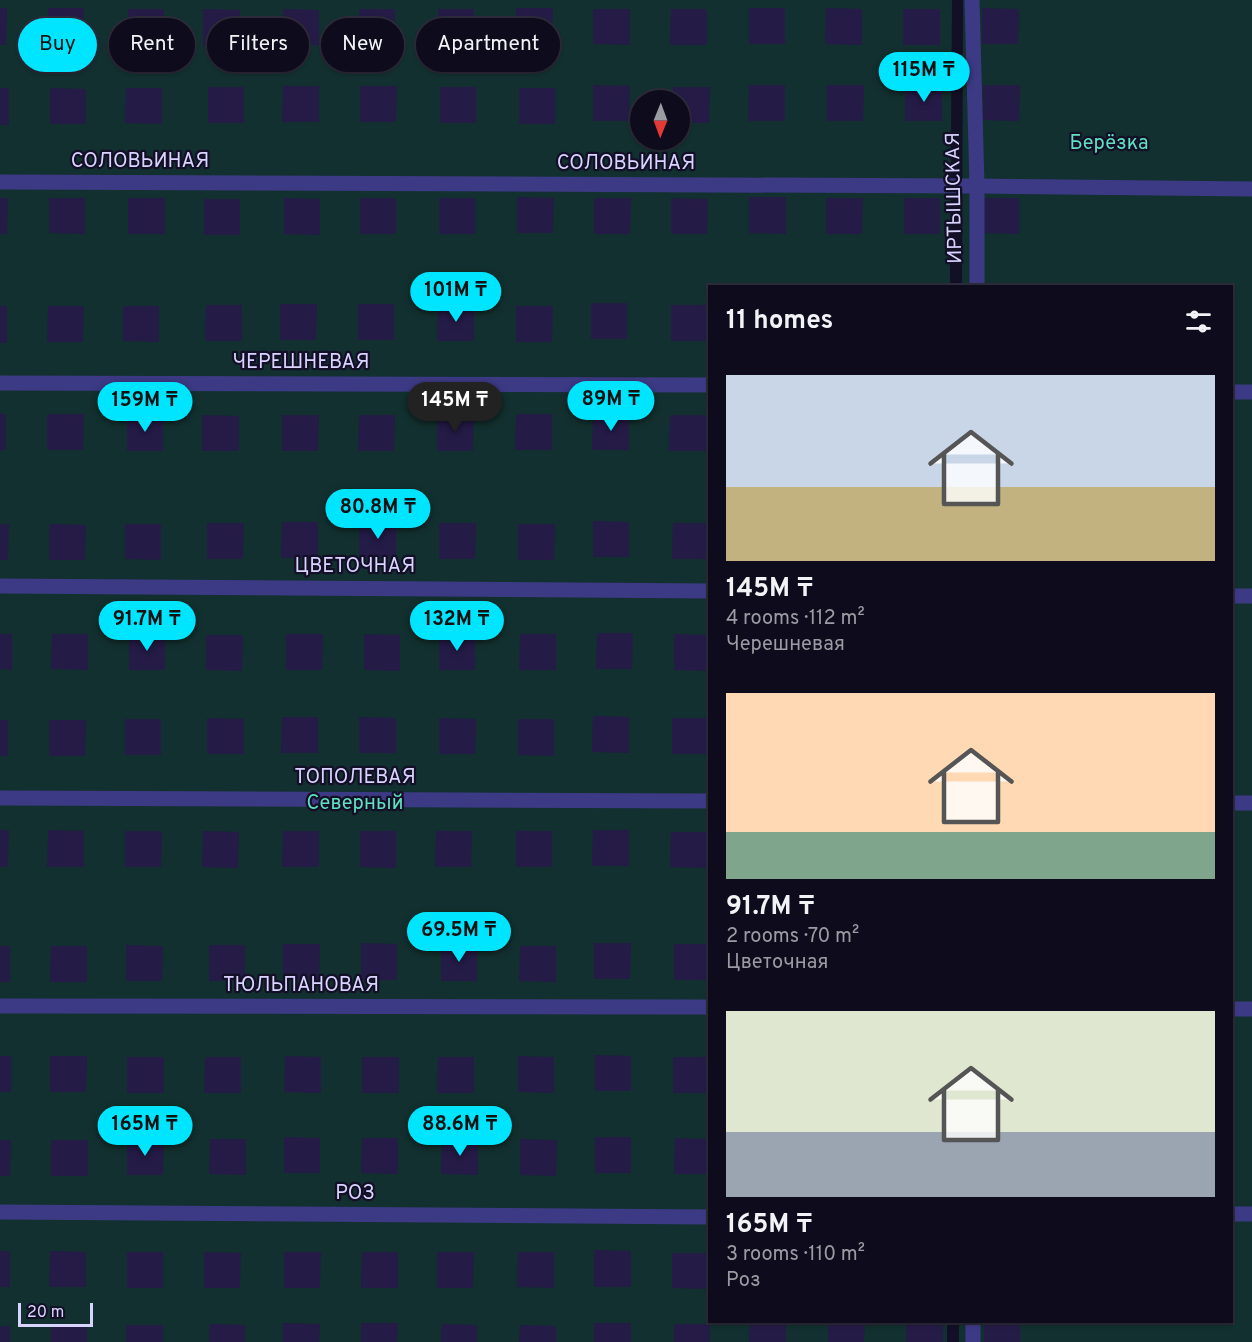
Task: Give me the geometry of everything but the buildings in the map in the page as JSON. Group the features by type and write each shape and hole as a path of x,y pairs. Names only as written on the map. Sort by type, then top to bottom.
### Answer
{"street":[{"name":"ИРТЫШСКАЯ","path":"972,0 977,285"},
{"name":"СОЛОВЬИНАЯ","path":"0,182 1252,189"},
{"name":"ЧЕРЕШНЕВАЯ","path":"0,383 708,386"},
{"path":"1233,392 1252,392"},
{"name":"ЦВЕТОЧНАЯ","path":"0,586 708,591"},
{"path":"1233,596 1252,596"},
{"name":"ТОПОЛЕВАЯ","path":"0,798 708,801"},
{"path":"1233,803 1252,803"},
{"name":"ТЮЛЬПАНОВАЯ","path":"0,1006 708,1007"},
{"path":"1233,1009 1252,1010"},
{"name":"РОЗ","path":"0,1212 708,1217"},
{"path":"1233,1214 1252,1214"},
{"path":"973,1342 974,1323"}],"green space":[{"name":"Северный","path":"0,0 952,0 950,285 708,285 708,1323 947,1323 947,1342 0,1342"},
{"name":"Берёзка","path":"963,0 1252,0 1252,1342 959,1342 959,1323 1233,1323 1233,285 962,285"}]}
